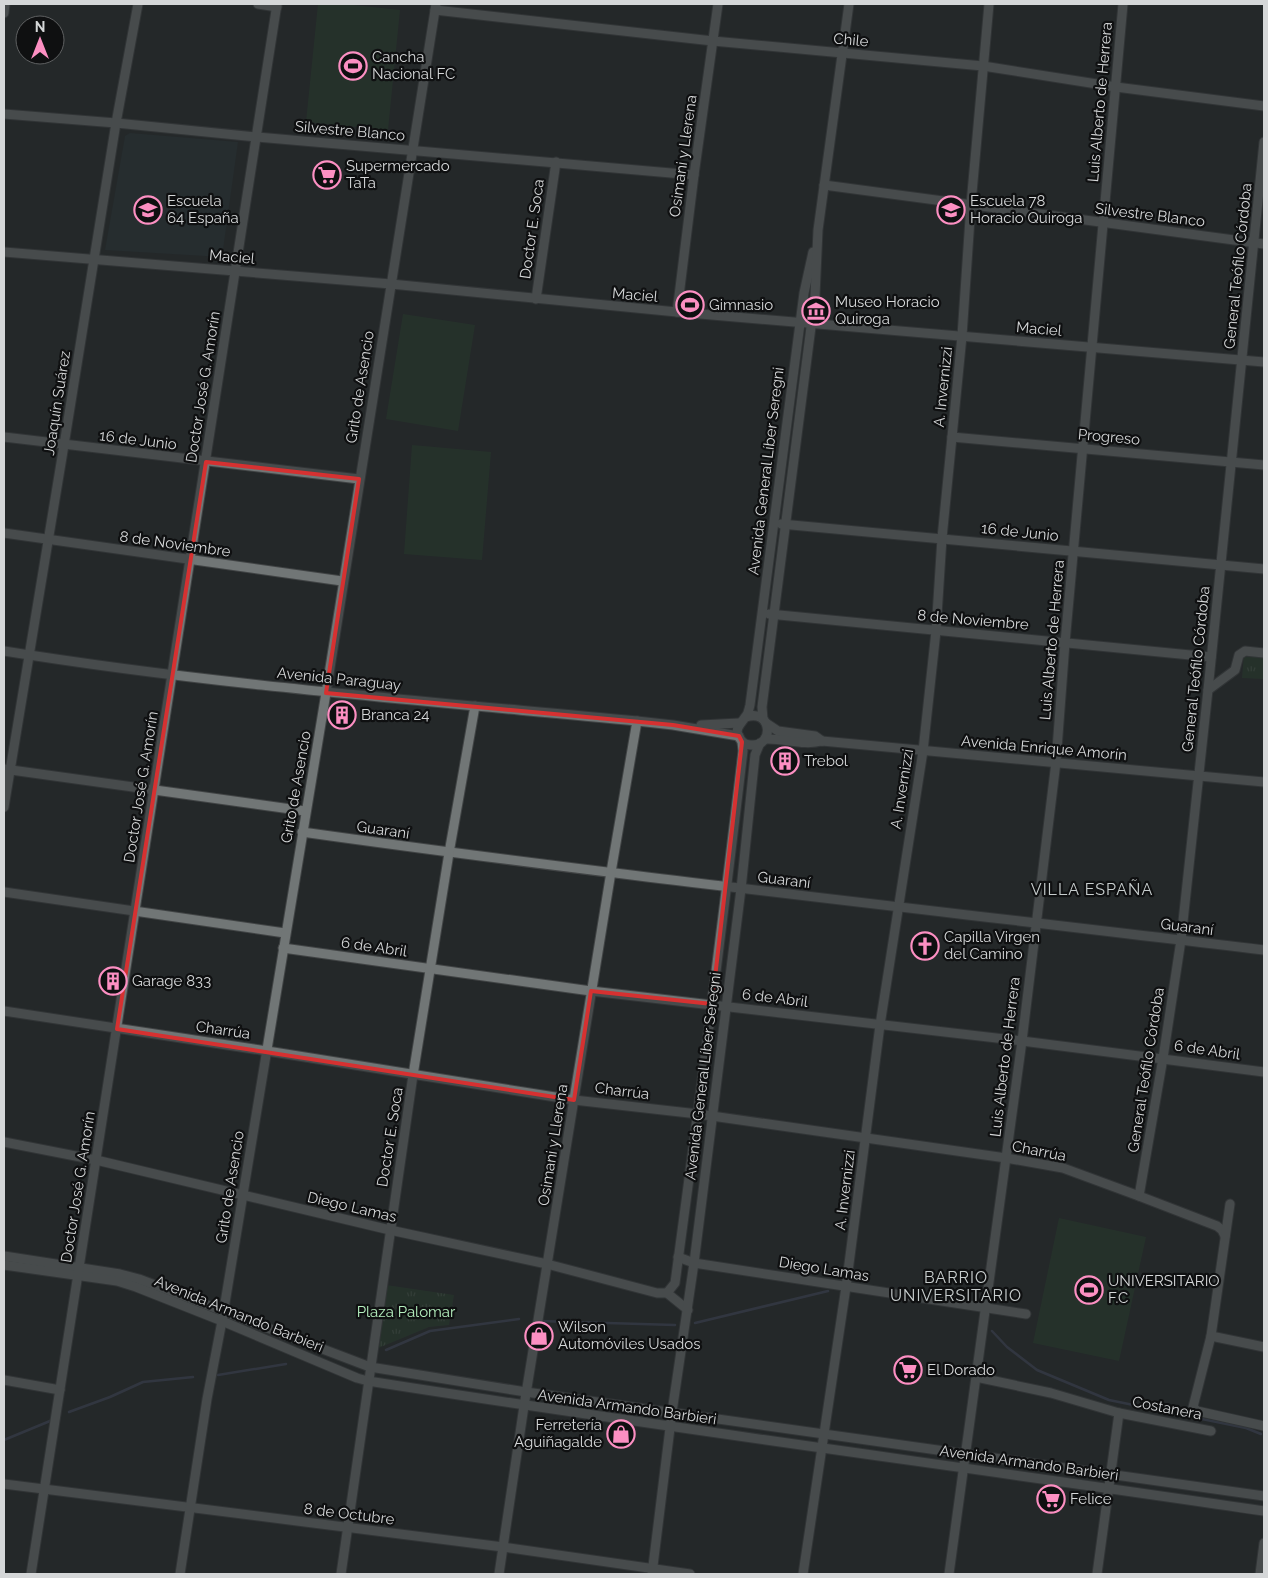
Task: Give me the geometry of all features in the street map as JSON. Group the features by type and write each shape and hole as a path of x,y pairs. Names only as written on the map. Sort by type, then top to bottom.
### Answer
{"street":[{"path":"4,13 5,4"},
{"name":"Joaquín Suárez","path":"4,807 7,770 29,655 116,123 138,4"},
{"path":"258,4 277,5"},
{"name":"Osimani y Llerena","path":"677,312 718,4"},
{"name":"Avenida General Líber Seregni","path":"742,720 750,705 804,293 818,230 849,4"},
{"name":"A. Invernizzi","path":"803,1574 846,1287 897,907 923,751 936,631 942,538 962,336 970,204 989,4"},
{"name":"Luis Alberto de Herrera","path":"949,1574 1022,1040 1056,762 1082,449 1123,4"},
{"name":"Doctor José G. Amorín","path":"31,1574 277,5"},
{"name":"Chile","path":"435,7 713,41 983,66 1116,87 1264,106"},
{"name":"Grito de Asencio","path":"180,1574 207,1399 224,1310 326,692 342,581 435,7"},
{"name":"Silvestre Blanco","path":"4,114 694,175"},
{"name":"General Teófilo Córdoba","path":"1139,1196 1181,940 1264,142"},
{"name":"Doctor E. Soca","path":"536,299 556,162"},
{"name":"Silvestre Blanco","path":"824,185 1264,244"},
{"name":"Avenida General Líber Seregni","path":"764,721 762,707 812,324 818,230"},
{"name":"Maciel","path":"4,252 94,258 800,323 1264,362"},
{"name":"16 de Junio","path":"4,437 359,479"},
{"name":"Progreso","path":"952,437 1264,465"},
{"name":"16 de Junio","path":"773,523 1264,569"},
{"name":"8 de Noviembre","path":"4,533 342,581"},
{"name":"8 de Noviembre","path":"762,613 1211,657"},
{"name":"Avenida Paraguay","path":"4,651 172,676 673,725 740,739"},
{"path":"1208,690 1235,670 1239,655 1244,651 1264,652"},
{"name":"Doctor E. Soca","path":"341,1574 413,1075 475,706"},
{"path":"755,716 764,721 768,732 762,742 751,746 740,739 737,732 742,720 755,716"},
{"name":"Avenida Paraguay","path":"673,725 720,725 742,720"},
{"name":"Osimani y Llerena","path":"499,1574 526,1392 637,721"},
{"name":"Avenida Enrique Amorín","path":"764,721 778,730 815,736 822,741"},
{"name":"Avenida Enrique Amorín","path":"762,742 777,738 813,744 822,741 1264,782"},
{"name":"Avenida General Líber Seregni","path":"667,1293 674,1283 698,1114 743,751 740,739"},
{"name":"Avenida General Líber Seregni","path":"652,1572 672,1412 694,1263 755,755 762,742"},
{"path":"7,770 305,811"},
{"name":"Guaraní","path":"302,832 450,853 740,889 1264,950"},
{"path":"4,892 285,933"},
{"name":"6 de Abril","path":"283,948 591,991 1022,1040 1264,1072"},
{"name":"Charrúa","path":"4,1011 574,1100 698,1114 1006,1158 1063,1168 1217,1226 1225,1236"},
{"name":"Diego Lamas","path":"4,1142 96,1160 390,1230 547,1264 657,1293 667,1293"},
{"path":"1230,1204 1211,1336 1193,1407 1197,1411 1264,1426"},
{"name":"Avenida Armando Barbieri","path":"4,1256 136,1286 368,1381 524,1406 1264,1511"},
{"name":"Diego Lamas","path":"678,1257 694,1263 1026,1314"},
{"name":"Avenida Armando Barbieri","path":"4,1265 120,1274 139,1279 370,1367 526,1392 1264,1496"},
{"path":"667,1293 688,1310"},
{"path":"1211,1336 1264,1347"},
{"name":"Costanera","path":"976,1378 1051,1392 1118,1413 1211,1430"},
{"path":"4,1380 60,1390"},
{"path":"1097,1574 1118,1413"},
{"name":"8 de Octubre","path":"4,1484 503,1547 652,1572 690,1574"},
{"path":"1260,1574 1264,1543"}],"highlighted area":[{"path":"206,462 359,479 326,693 673,725 739,736 742,742 712,1004 591,991 574,1100 117,1029"}],"shaded area":[{"path":"130,133 238,142 222,257 105,250 125,136"}],"green space":[{"name":"Cancha Nacional FC","path":"318,4 344,4 400,10 388,130 306,122"},
{"path":"403,314 475,325 458,431 386,419"},
{"path":"412,445 491,452 482,560 404,554"},
{"path":"1244,654 1264,655 1264,679 1242,678"},
{"name":"UNIVERSITARIO F.C","path":"1059,1218 1146,1237 1119,1361 1033,1343"},
{"name":"Plaza Palomar","path":"386,1285 454,1295 449,1325 429,1327 376,1349"}],"waterway":[{"path":"695,1323 828,1291"},
{"path":"386,1350 430,1331 519,1319"},
{"path":"539,1321 675,1325"},
{"path":"992,1331 1007,1347 1037,1370 1109,1400 1246,1428 1261,1434"},
{"path":"218,1375 286,1364"},
{"path":"69,1412 110,1397 143,1382 193,1377"},
{"path":"4,1440 50,1421"}],"place":[{"name":"Cancha Nacional FC","path":"353,66"},
{"name":"Supermercado TaTa","path":"327,175"},
{"name":"Escuela 64 España","path":"148,210"},
{"name":"Escuela 78 Horacio Quiroga","path":"951,210"},
{"name":"Gimnasio","path":"690,305"},
{"name":"Museo Horacio Quiroga","path":"816,311"},
{"name":"Branca 24","path":"342,715"},
{"name":"Trebol","path":"785,761"},
{"name":"Capilla Virgen del Camino","path":"925,946"},
{"name":"Garage 833","path":"113,981"},
{"name":"UNIVERSITARIO F.C","path":"1089,1290"},
{"name":"Wilson Automóviles Usados","path":"539,1336"},
{"name":"El Dorado","path":"908,1370"},
{"name":"Ferretería Aguiñagalde","path":"621,1434"},
{"name":"Felice","path":"1051,1499"}],"district":[{"name":"VILLA ESPAÑA","path":"1092,889"},
{"name":"BARRIO UNIVERSITARIO","path":"956,1286"}]}
